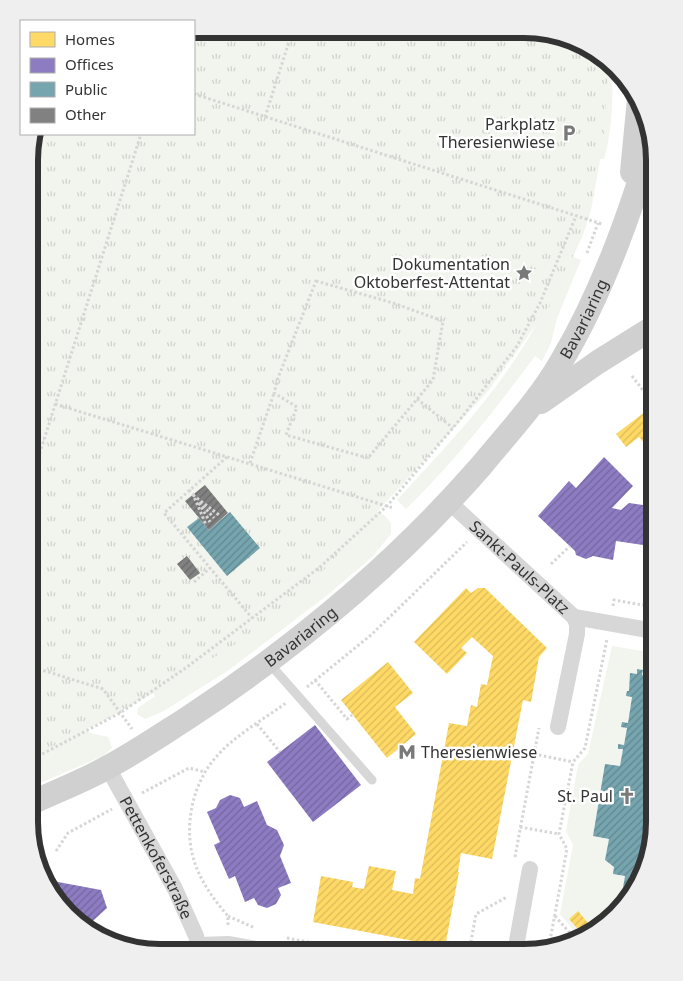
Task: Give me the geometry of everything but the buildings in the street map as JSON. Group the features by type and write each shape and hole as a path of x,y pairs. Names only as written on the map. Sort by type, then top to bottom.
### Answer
{"street":[{"name":"Bavariaring","path":"623,225 633,162 637,116"},
{"name":"Bavariaring","path":"38,800 108,768 269,663 360,589 419,534 527,412 560,364 593,303 646,159"},
{"name":"Bavariaring","path":"527,412 646,331"},
{"name":"Sankt-Pauls-Platz","path":"449,502 574,617 577,624 577,634 558,727"},
{"path":"574,617 645,629"},
{"name":"Pettenkoferstraße","path":"108,768 175,889 197,944"},
{"path":"516,944 530,869"},
{"path":"228,944 278,944"}],"lane":[{"path":"269,663 372,780"}],"path":[{"path":"265,117 290,38"},
{"path":"195,94 576,216 623,225"},
{"path":"38,458 140,135"},
{"path":"38,756 120,713 187,667 320,567 386,506 453,428 517,346 540,303 576,216"},
{"path":"250,464 278,378 316,281 392,303 443,321 433,380 368,458 286,435 297,407 274,393"},
{"path":"632,376 646,394"},
{"path":"418,399 453,428"},
{"path":"55,404 392,508"},
{"path":"38,438 44,440"},
{"path":"227,457 164,513 252,618"},
{"path":"189,490 214,518"},
{"path":"193,494 219,515"},
{"path":"193,494 210,522"},
{"path":"193,494 206,525"},
{"path":"258,930 228,916 204,883 193,857 191,813 196,790 205,772 223,750 371,635 465,544 478,529"},
{"path":"465,544 472,551"},
{"path":"551,564 570,546"},
{"path":"194,582 210,568"},
{"path":"551,938 567,849 559,834 573,762 585,748 614,600 644,606 645,597"},
{"path":"38,669 103,689 144,746"},
{"path":"315,680 347,719 352,715"},
{"path":"514,866 540,723"},
{"path":"257,724 280,752"},
{"path":"534,754 573,762"},
{"path":"520,827 559,834"},
{"path":"470,944 476,914 508,897 510,889"},
{"path":"555,915 571,934"},
{"path":"228,916 228,944"}],"green space":[{"path":"195,38 524,38 540,39 570,47 598,63 608,72 603,144 591,210 583,235 551,304 488,391 299,597 250,635 174,682 38,754 38,159 41,135 195,135"},
{"path":"608,71 611,74 612,84 609,137 604,159 595,159"},
{"path":"567,254 581,260 557,318 551,343 542,361 535,356 474,435 406,509 397,500 497,386 525,344 543,311"},
{"path":"365,505 385,516 391,523 391,534 373,556 330,593 229,670 162,712 145,719 137,714 138,708 155,696 145,672"},
{"path":"612,646 645,652 645,676 642,675 643,670 638,669 637,674 630,674 629,691 627,691 632,697 624,745 619,744 618,748 623,749 620,766 605,764 593,836 609,839 605,860 614,867 613,874 625,876 622,893 604,913 575,932 560,914 573,845 566,831 578,765 588,754"},
{"path":"38,712 94,734 108,737 112,748 103,756 38,784"}],"place":[{"name":"Parkplatz Theresienwiese","path":"569,133"},
{"name":"Dokumentation Oktoberfest-Attentat","path":"524,273"},
{"name":"Theresienwiese","path":"407,752"},
{"name":"St. Paul","path":"627,796"}]}
